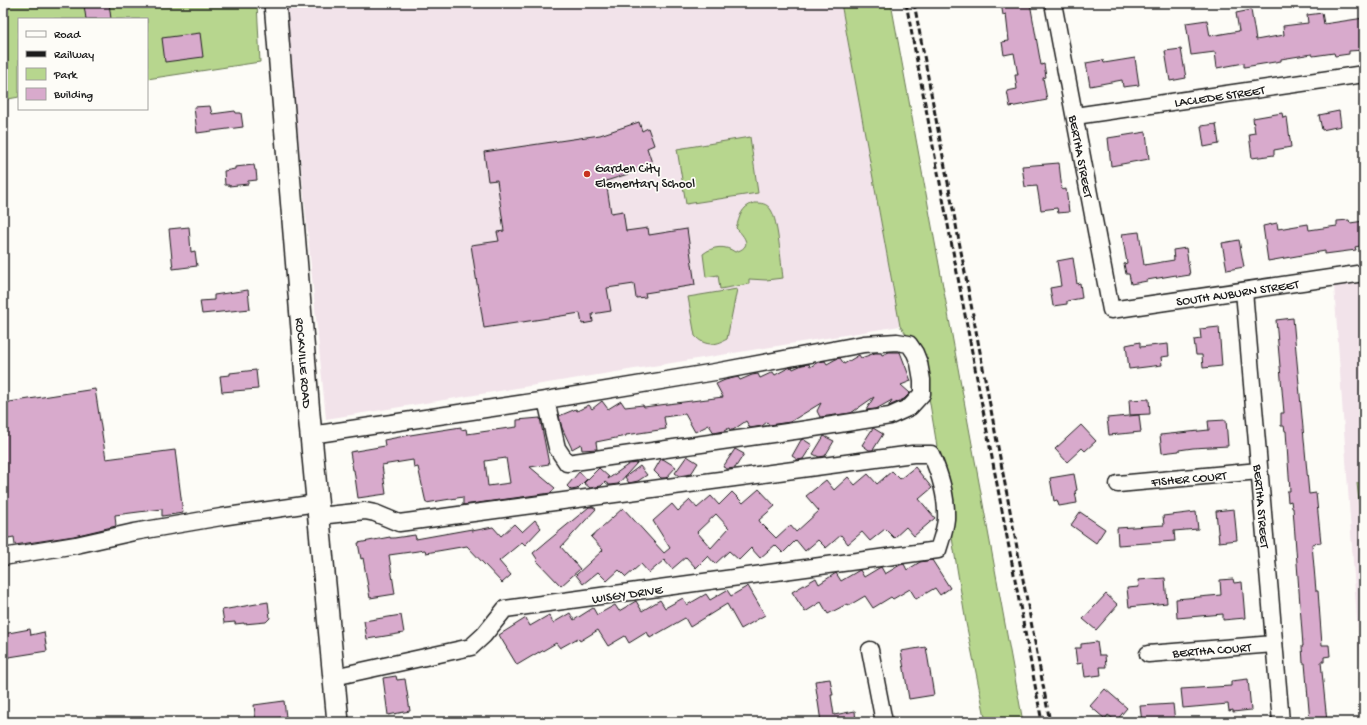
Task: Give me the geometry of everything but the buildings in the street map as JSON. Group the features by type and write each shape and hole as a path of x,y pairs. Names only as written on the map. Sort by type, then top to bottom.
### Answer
{"main road":[{"name":"ROCKVILLE ROAD","path":"275,3 311,435 338,722"}],"street":[{"name":"BERTHA STREET","path":"1053,3 1111,310"},
{"name":"LACLEDE STREET","path":"1075,116 1364,74"},
{"name":"SOUTH AUBURN STREET","path":"1111,310 1364,273"},
{"name":"BERTHA STREET","path":"1244,291 1281,722"},
{"path":"311,435 546,400 715,372 864,344 897,342 909,344 915,353 922,380 922,394 910,407 890,416 567,463 557,448 546,400"},
{"name":"WISGY DRIVE","path":"318,510 365,511 375,513 399,523 913,454 931,454 938,470 944,496 946,519 938,550 506,609 484,635 471,647 334,677"},
{"name":"FISHER COURT","path":"1118,484 1259,471"},
{"path":"3,557 76,545 134,532 221,517 318,510"},
{"name":"BERTHA COURT","path":"1148,654 1274,644"},
{"path":"870,650 884,722"}],"shaded area":[{"name":"Garden City Elementary School","path":"285,3 841,3 900,326 326,419"},
{"path":"1364,280 1364,722 1334,285"}],"green space":[{"path":"3,3 257,3 260,62 148,79 148,18 18,18 18,97 3,100"},
{"path":"841,3 891,3 1023,722 986,722 966,623 922,355 900,326"},
{"path":"750,137 758,193 686,204 677,149"},
{"path":"754,203 766,205 771,210 773,215 776,223 783,278 766,280 749,279 749,284 720,289 718,275 706,277 703,254 711,249 719,247 727,248 735,252 741,250 746,245 744,238 736,228 740,216 746,207"},
{"path":"737,289 727,339 714,344 702,342 695,336 688,297"},
{"path":"1357,483 1364,483 1364,547"}],"railway":[{"path":"906,3 1042,722"},
{"path":"914,3 1050,722"}],"place":[{"name":"Garden City Elementary School","path":"587,174"}]}
